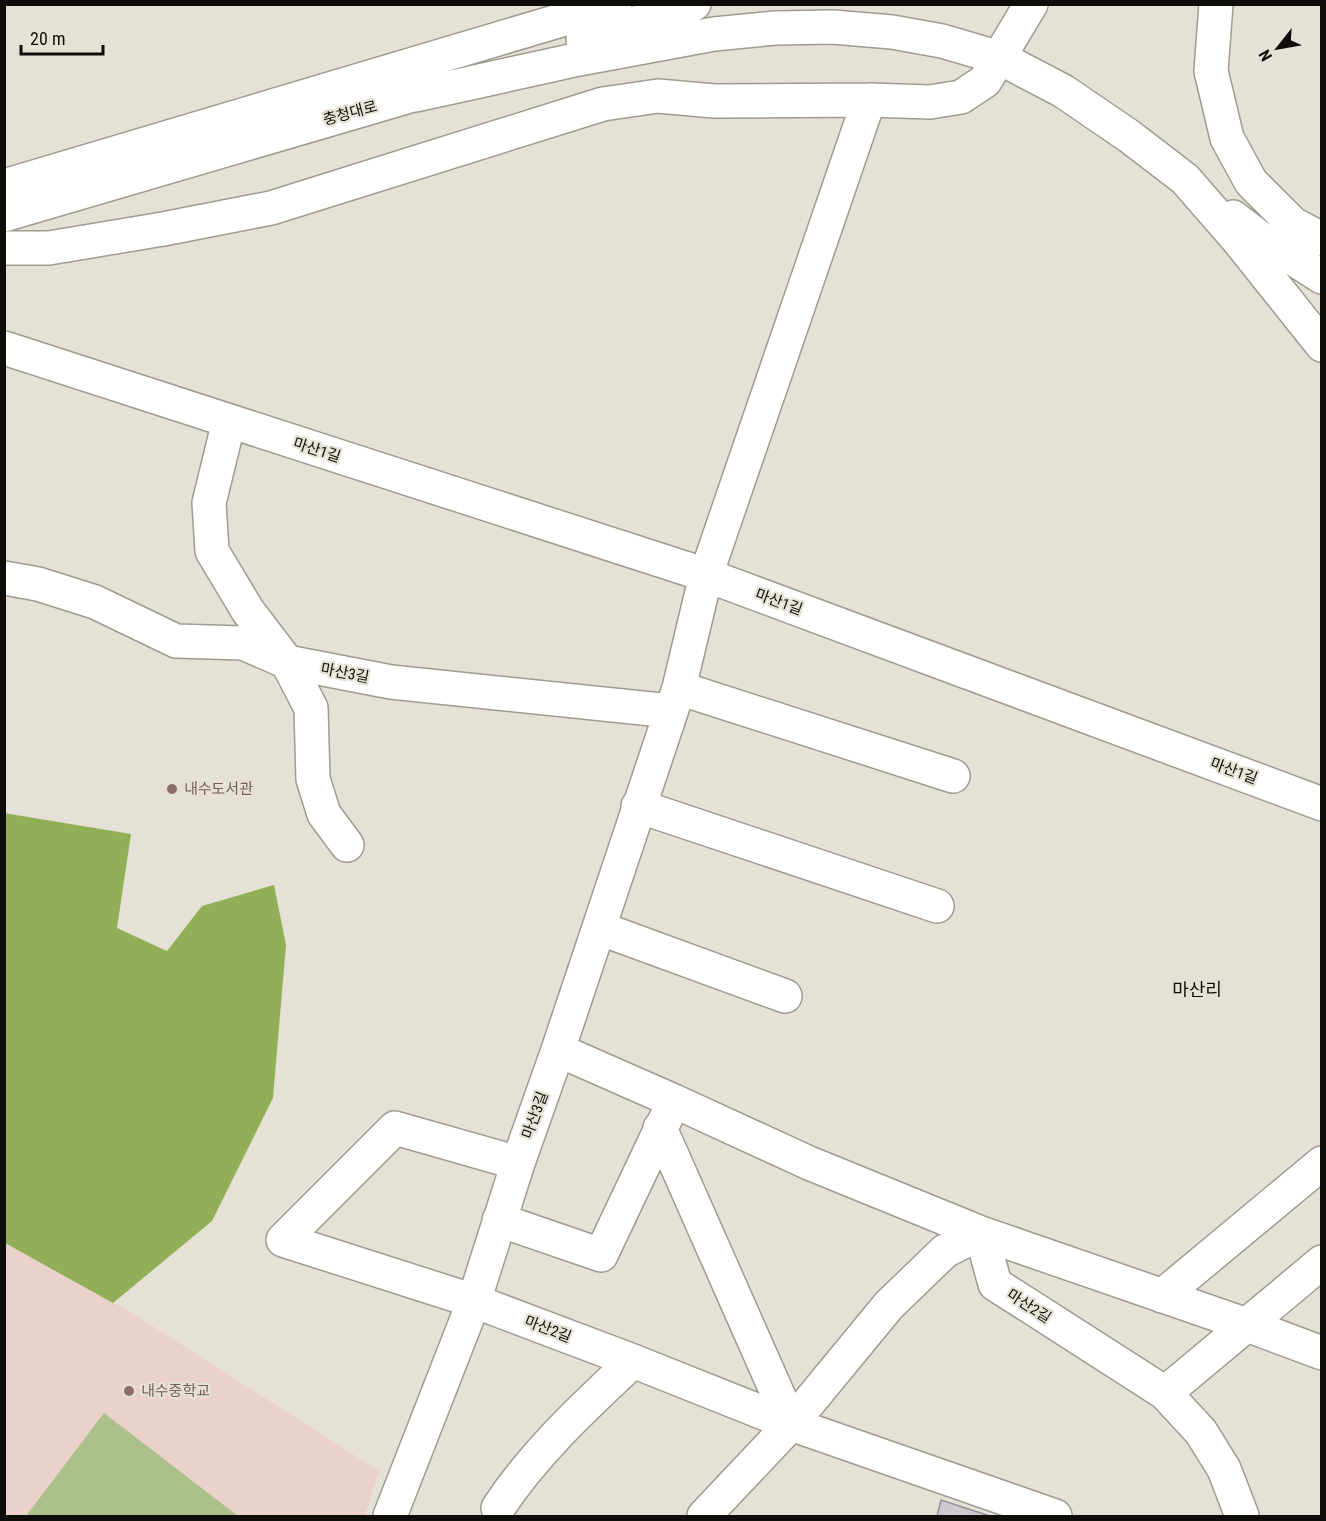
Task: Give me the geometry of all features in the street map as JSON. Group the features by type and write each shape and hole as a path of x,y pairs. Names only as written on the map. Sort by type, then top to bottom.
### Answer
{"street":[{"path":"532,29 571,4"},
{"name":"충청대로","path":"4,186 615,4"},
{"name":"충청대로","path":"4,215 320,121 416,95 694,4"},
{"path":"4,248 49,248 271,208 603,104 658,96 714,101 930,102 961,97 985,81 1031,4"},
{"path":"1216,4 1211,71 1227,138 1251,182 1293,224 1322,239"},
{"path":"416,95 579,58 714,34 775,28 833,27 892,32 942,41 1000,58 1063,91 1129,136 1259,237 1322,278"},
{"name":"마산3길","path":"390,1516 474,1301 518,1163 675,700 706,575 870,100"},
{"path":"1185,179 1239,241 1322,345"},
{"name":"마산1길","path":"9,356 229,422 706,575 1322,804"},
{"path":"229,422 209,503 212,551 248,611 287,662"},
{"path":"4,578 38,584 95,602 176,641 243,643 287,662"},
{"name":"마산3길","path":"287,662 391,682 675,700"},
{"name":"마산3길","path":"287,662 311,708 313,779 324,813 347,845"},
{"path":"675,700 953,776"},
{"path":"638,806 937,906"},
{"path":"598,928 785,996"},
{"path":"558,1050 667,1114 809,1163 981,1233 1322,1353"},
{"path":"500,1220 601,1255 667,1114"},
{"path":"667,1114 791,1424"},
{"name":"마산2길","path":"518,1163 395,1128 283,1240 474,1301 791,1424 1055,1516"},
{"path":"1162,1296 1322,1163"},
{"path":"704,1516 791,1424 889,1305 945,1251 981,1233"},
{"name":"마산2길","path":"981,1233 995,1284 1165,1394 1201,1432 1224,1469 1242,1516"},
{"path":"1165,1394 1322,1262"},
{"path":"498,1508 512,1486 546,1447 633,1361"}],"shaded area":[{"name":"내수중학교","path":"4,1243 129,1311 379,1471 365,1516 5,1516"}],"green space":[{"path":"4,813 131,834 117,928 167,951 202,906 274,885 286,945 273,1098 212,1221 113,1303 5,1243"},
{"path":"104,1413 238,1516 26,1516"}],"building":[{"path":"941,1500 990,1516 937,1516"}],"place":[{"name":"내수도서관","path":"172,789"},
{"name":"내수중학교","path":"129,1391"}],"district":[{"name":"마산리","path":"1197,990"}]}
